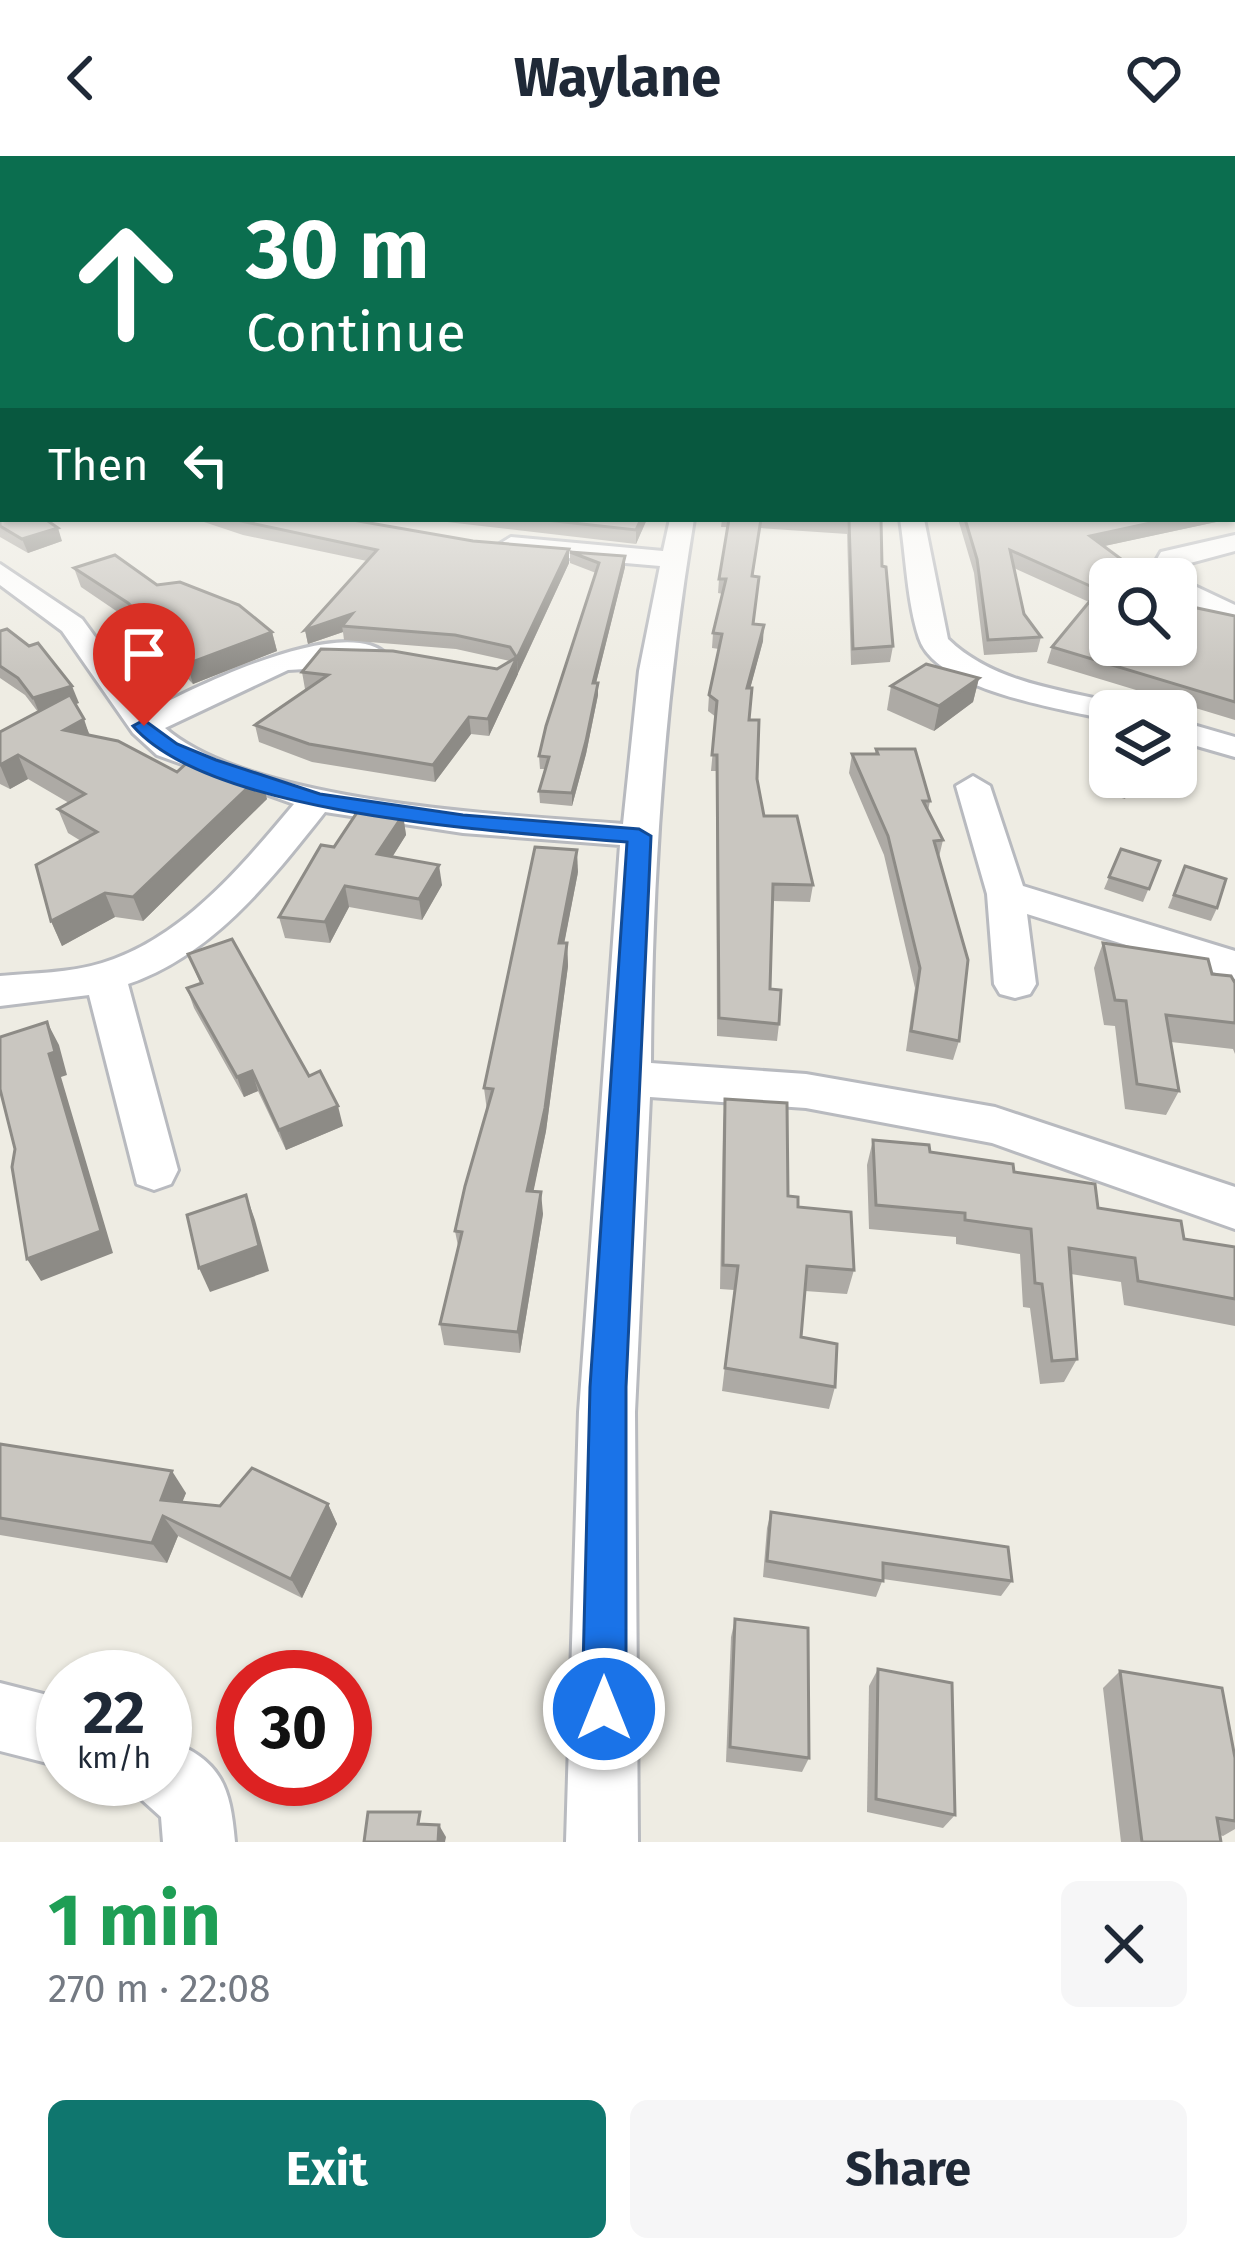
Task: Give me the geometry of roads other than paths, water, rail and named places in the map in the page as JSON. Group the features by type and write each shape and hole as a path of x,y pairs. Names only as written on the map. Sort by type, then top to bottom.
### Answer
{"street":[{"path":"602,1842 607,1412 639,836 664,611 681,522"},
{"path":"913,522 934,641 947,657 982,674 1089,706"},
{"path":"475,542 675,560"},
{"path":"1170,558 1235,543"},
{"path":"0,572 72,625 144,726 170,748 208,765 316,800 463,822 639,836"},
{"path":"1197,599 1211,608 1235,613"},
{"path":"144,726 262,666 298,655 336,651 406,660"},
{"path":"1197,736 1235,747"},
{"path":"973,786 1006,894 1015,984"},
{"path":"0,991 106,978 154,955 241,892 316,800"},
{"path":"1006,894 1235,965"},
{"path":"106,978 154,1170"},
{"path":"628,1078 806,1091 995,1125 1235,1208"},
{"path":"0,1718 36,1727"},
{"path":"192,1796 199,1842"}]}
